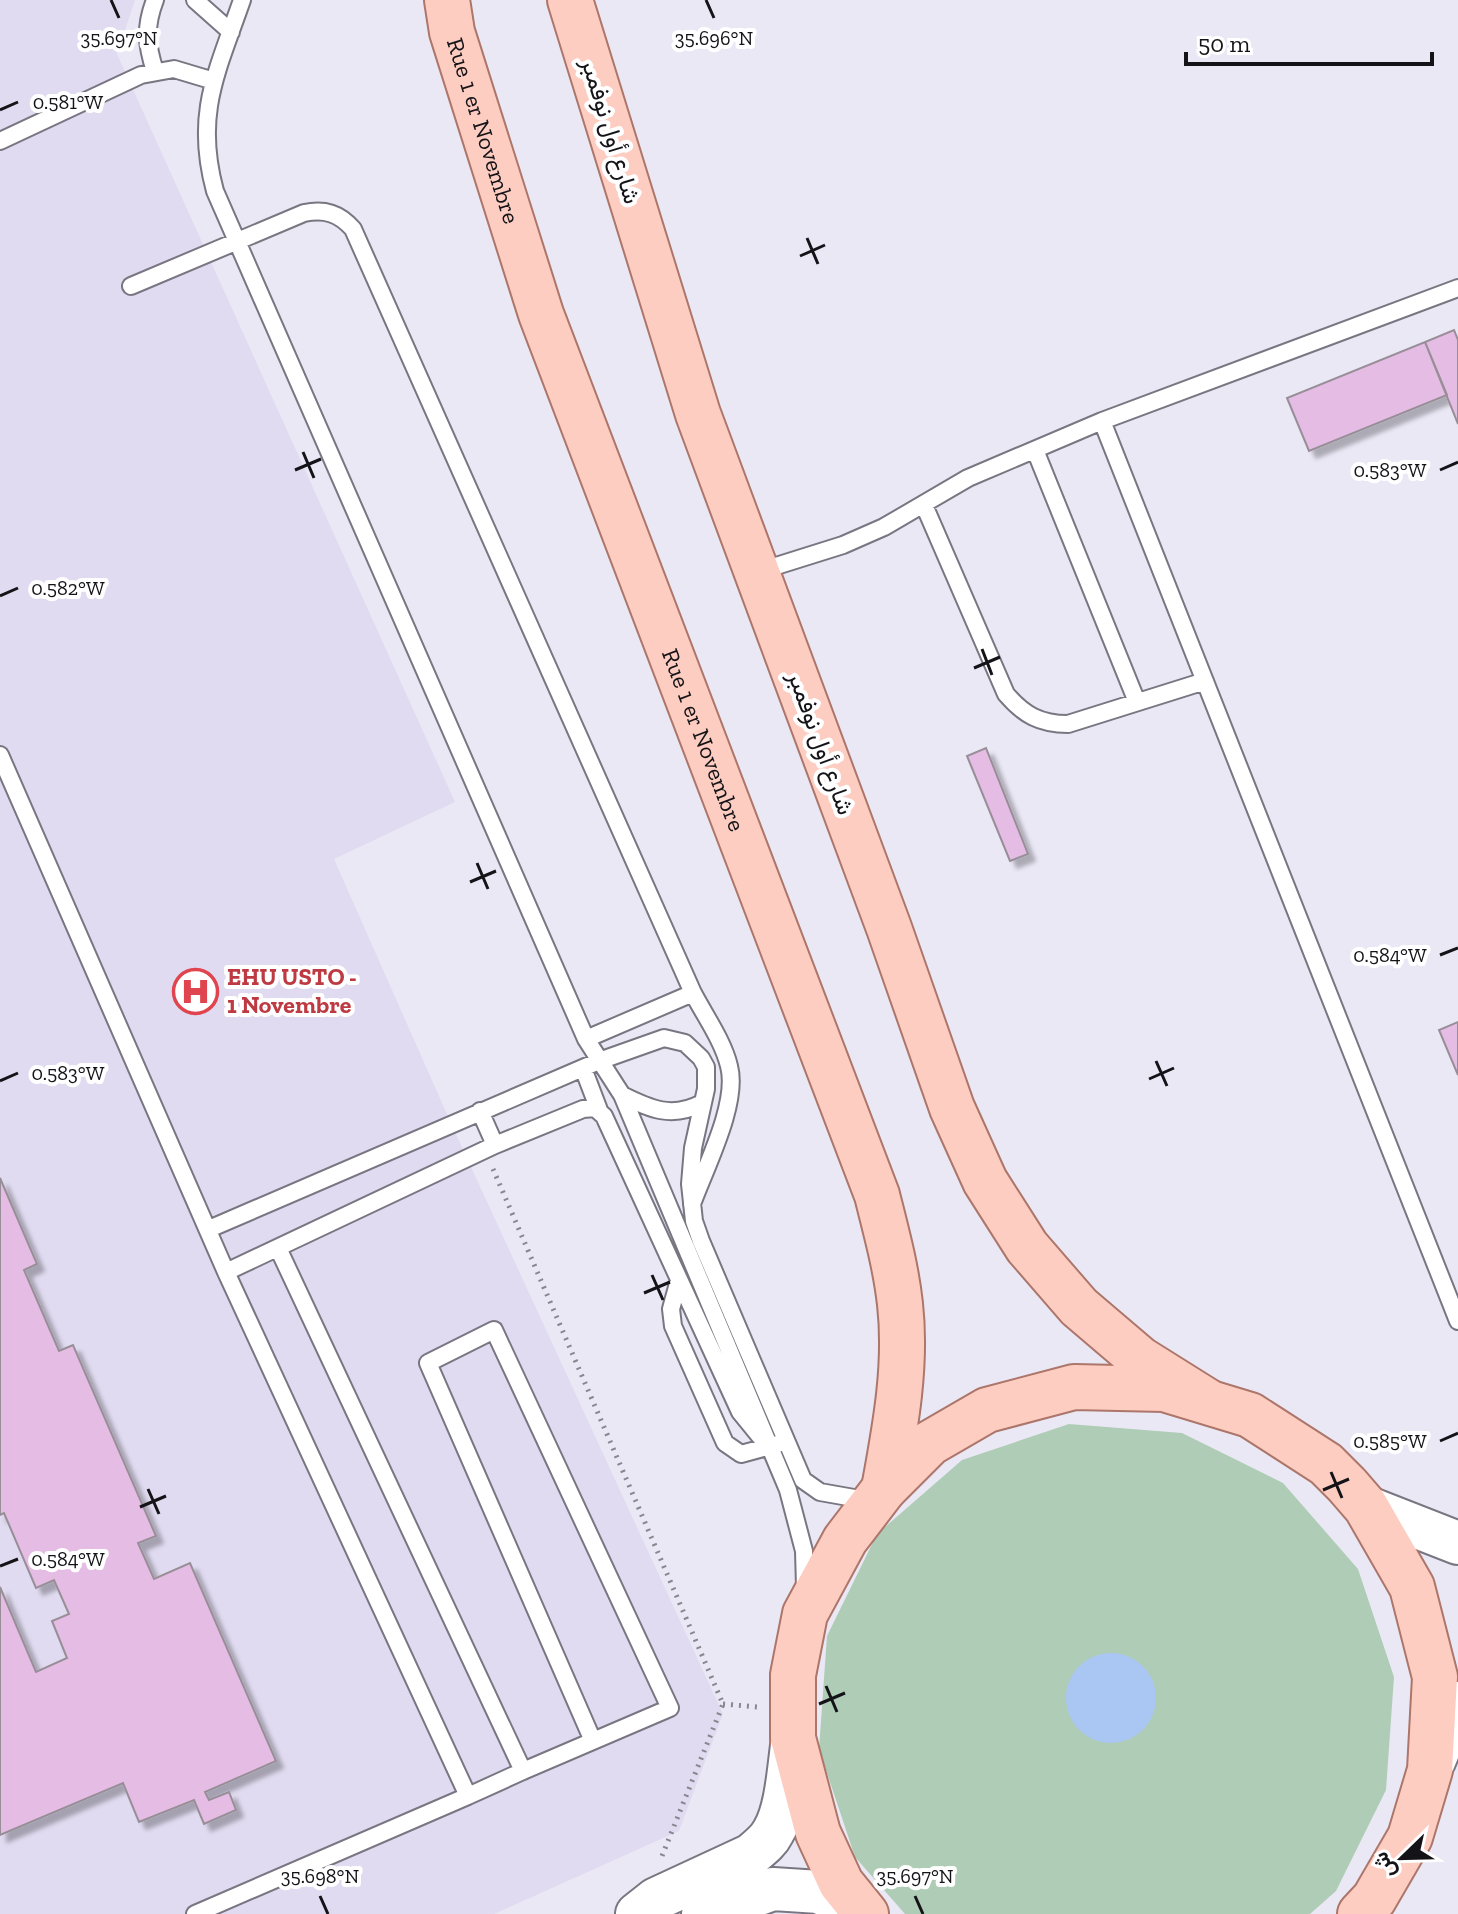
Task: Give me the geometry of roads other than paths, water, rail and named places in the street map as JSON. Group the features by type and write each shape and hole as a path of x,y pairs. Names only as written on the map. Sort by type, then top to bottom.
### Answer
{"main road":[{"name":"Rue 1 er Novembre","path":"447,0 452,32 541,314 877,1195 901,1307 898,1412 879,1495"},
{"name":"شارع أول نوفمبر","path":"570,0 698,414 889,928 952,1108 985,1181 1027,1247 1079,1307 1140,1359 1207,1401"},
{"path":"646,1907 751,1855 774,1831 780,1815 793,1738 793,1675 805,1614 845,1540 879,1495 930,1443 987,1410 1074,1387 1164,1389 1250,1415 1326,1464 1366,1507 1412,1587 1435,1677 1430,1770"},
{"path":"1366,1507 1458,1543"},
{"path":"1368,1909 1410,1837 1430,1770 1458,1703"},
{"path":"793,1738 818,1833 841,1883 865,1914"},
{"path":"703,1914 773,1889 819,1892 865,1914"}],"lane":[{"path":"155,0 146,29 148,50 155,71"},
{"path":"195,0 231,32"},
{"path":"242,0 214,81 207,107 205,134 208,165 215,191 235,240 586,1039 622,1095 777,1444 812,1487 820,1492 879,1495"},
{"path":"0,141 155,71 184,70 214,81"},
{"path":"131,286 304,213 317,210 331,212 344,219 353,229 693,993 727,1057 732,1090 692,1204"},
{"path":"757,571 843,545 924,505 968,478 1102,421 1458,288"},
{"path":"1102,421 1458,1321"},
{"path":"1035,450 1137,702"},
{"path":"924,505 1006,694 1018,708 1033,718 1050,724 1068,724 1205,681"},
{"path":"0,755 226,1272 468,1796"},
{"path":"586,1039 693,993"},
{"path":"209,1229 599,1061 653,1040 664,1038 685,1043 706,1067 706,1089 690,1166 692,1204 701,1241 777,1444 804,1551 805,1614"},
{"path":"583,1068 599,1110 743,1419 777,1444"},
{"path":"622,1095 661,1112 683,1111 702,1103"},
{"path":"226,1272 490,1148 583,1109 599,1110"},
{"path":"480,1111 490,1148"},
{"path":"278,1248 523,1771"},
{"path":"679,1280 671,1309 673,1326 725,1443 741,1454 777,1444"},
{"path":"195,1914 670,1708 494,1330 428,1363 593,1741"}],"water":[{"path":"1111,1653 1128,1656 1143,1666 1153,1681 1156,1698 1153,1715 1143,1730 1128,1740 1111,1743 1094,1740 1079,1730 1069,1715 1066,1698 1069,1681 1079,1666 1094,1656"}],"place":[{"name":"EHU USTO - 1 Novembre","path":"196,991"}]}
